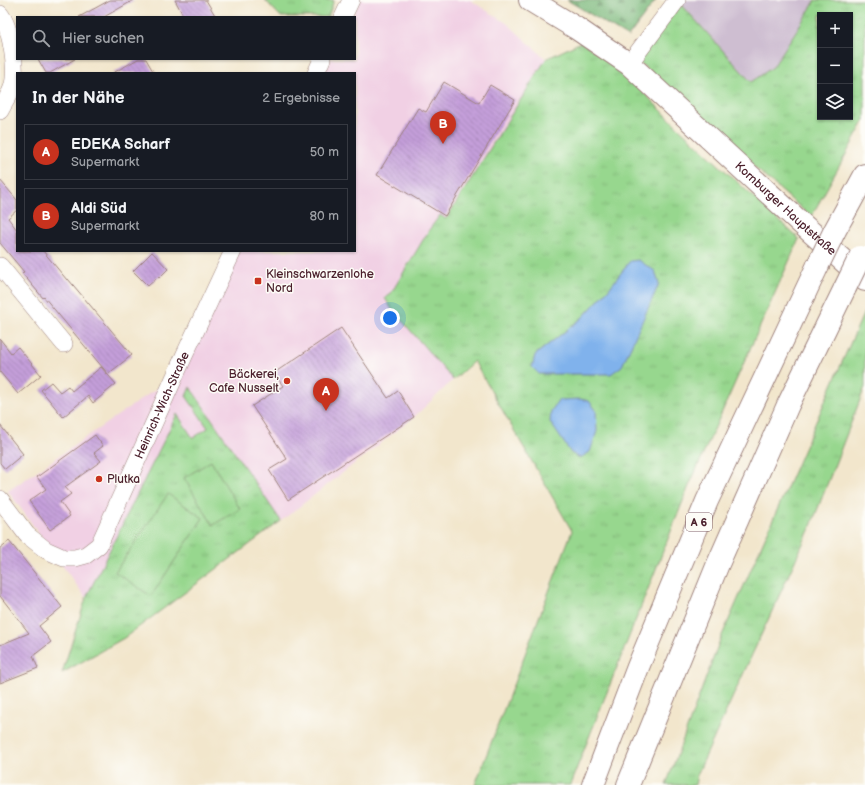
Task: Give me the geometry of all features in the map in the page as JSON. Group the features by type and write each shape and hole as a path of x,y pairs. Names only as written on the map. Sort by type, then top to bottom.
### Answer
{"main road":[{"name":"Kornburger Hauptstraße","path":"530,0 576,28 629,64 791,214 865,280"},
{"name":"A 6","path":"593,785 638,667 708,501 818,265 865,175"},
{"path":"628,785 718,564 788,405 863,252"}],"street":[{"path":"343,16 351,0"},
{"path":"629,64 677,0"},
{"path":"0,14 3,18 10,40 15,89 0,111"},
{"path":"316,72 322,60"},
{"name":"Heinrich-Wich-Straße","path":"0,499 27,535 46,550 64,558 75,558 86,555 98,545 233,252"},
{"path":"0,266 64,344"}],"shaded area":[{"path":"360,0 470,0 508,24 546,59 445,219 440,215 429,230 390,295 385,298 391,308 453,380 414,417 281,521 190,387 186,396 208,428 193,438 177,415 86,598 8,491 162,385 232,252 356,252 356,72 324,72 330,60 356,60 356,16 352,16"},
{"path":"678,0 815,0 773,67 751,82"}],"green space":[{"path":"265,0 334,0 328,16 280,16"},
{"path":"567,0 656,0 628,37"},
{"path":"815,0 865,0 865,120 811,217 638,61 681,4 751,82 773,67"},
{"path":"581,42 619,68 682,131 799,239 689,486 570,785 475,785 572,531 474,361 453,380 391,308 385,298 390,295 429,230 440,215 446,219 546,59","holes":["630,262 659,284 535,355 582,318 608,290"]},
{"path":"865,310 865,387 811,526 697,775 695,785 666,785 720,640"},
{"path":"190,387 281,521 124,638 62,673 86,598 177,414 193,438 208,428 186,396"},
{"path":"211,461 240,509 213,525 184,478"},
{"path":"168,494 203,518 151,596 115,572"}],"water":[{"path":"638,260 655,271 659,284 622,366 611,374 539,374 532,367 535,355 582,318 608,290 630,261"},
{"path":"580,399 589,401 596,410 597,431 590,452 580,458 571,453 550,422 551,411 559,400"}],"building":[{"path":"110,0 134,0 106,16 81,16"},
{"path":"175,0 206,0 215,16 183,16"},
{"path":"39,60 73,60 52,72 45,72"},
{"path":"136,60 147,60 153,72 115,72"},
{"path":"444,82 479,103 490,85 515,100 445,216 377,175 418,108 426,112"},
{"path":"0,180 16,199 16,211 8,218 16,229 16,252 44,252 132,355 108,374 22,273 24,272 0,243"},
{"path":"152,252 168,269 148,286 133,271"},
{"path":"341,328 388,398 398,391 414,417 288,500 269,470 287,459 252,406 283,386 274,373"},
{"path":"0,339 11,353 18,347 41,375 18,394 0,372"},
{"path":"101,367 116,384 93,403 88,396 63,417 41,390 51,382 60,392 68,386 72,391"},
{"path":"0,425 23,454 5,469 0,463"},
{"path":"95,435 103,446 94,453 101,461 65,487 71,494 60,502 70,516 50,530 29,501 46,489 37,477"},
{"path":"9,541 62,607 39,626 51,642 33,656 38,668 0,683 0,645 29,633 0,596 0,548"}],"place":[{"name":"Aldi Süd","path":"443,144"},
{"name":"Kleinschwarzenlohe Nord","path":"258,281"},
{"name":"Bäckerei, Cafe Nusselt","path":"287,381"},
{"name":"EDEKA Scharf","path":"326,411"},
{"name":"Plutka","path":"99,479"}]}
